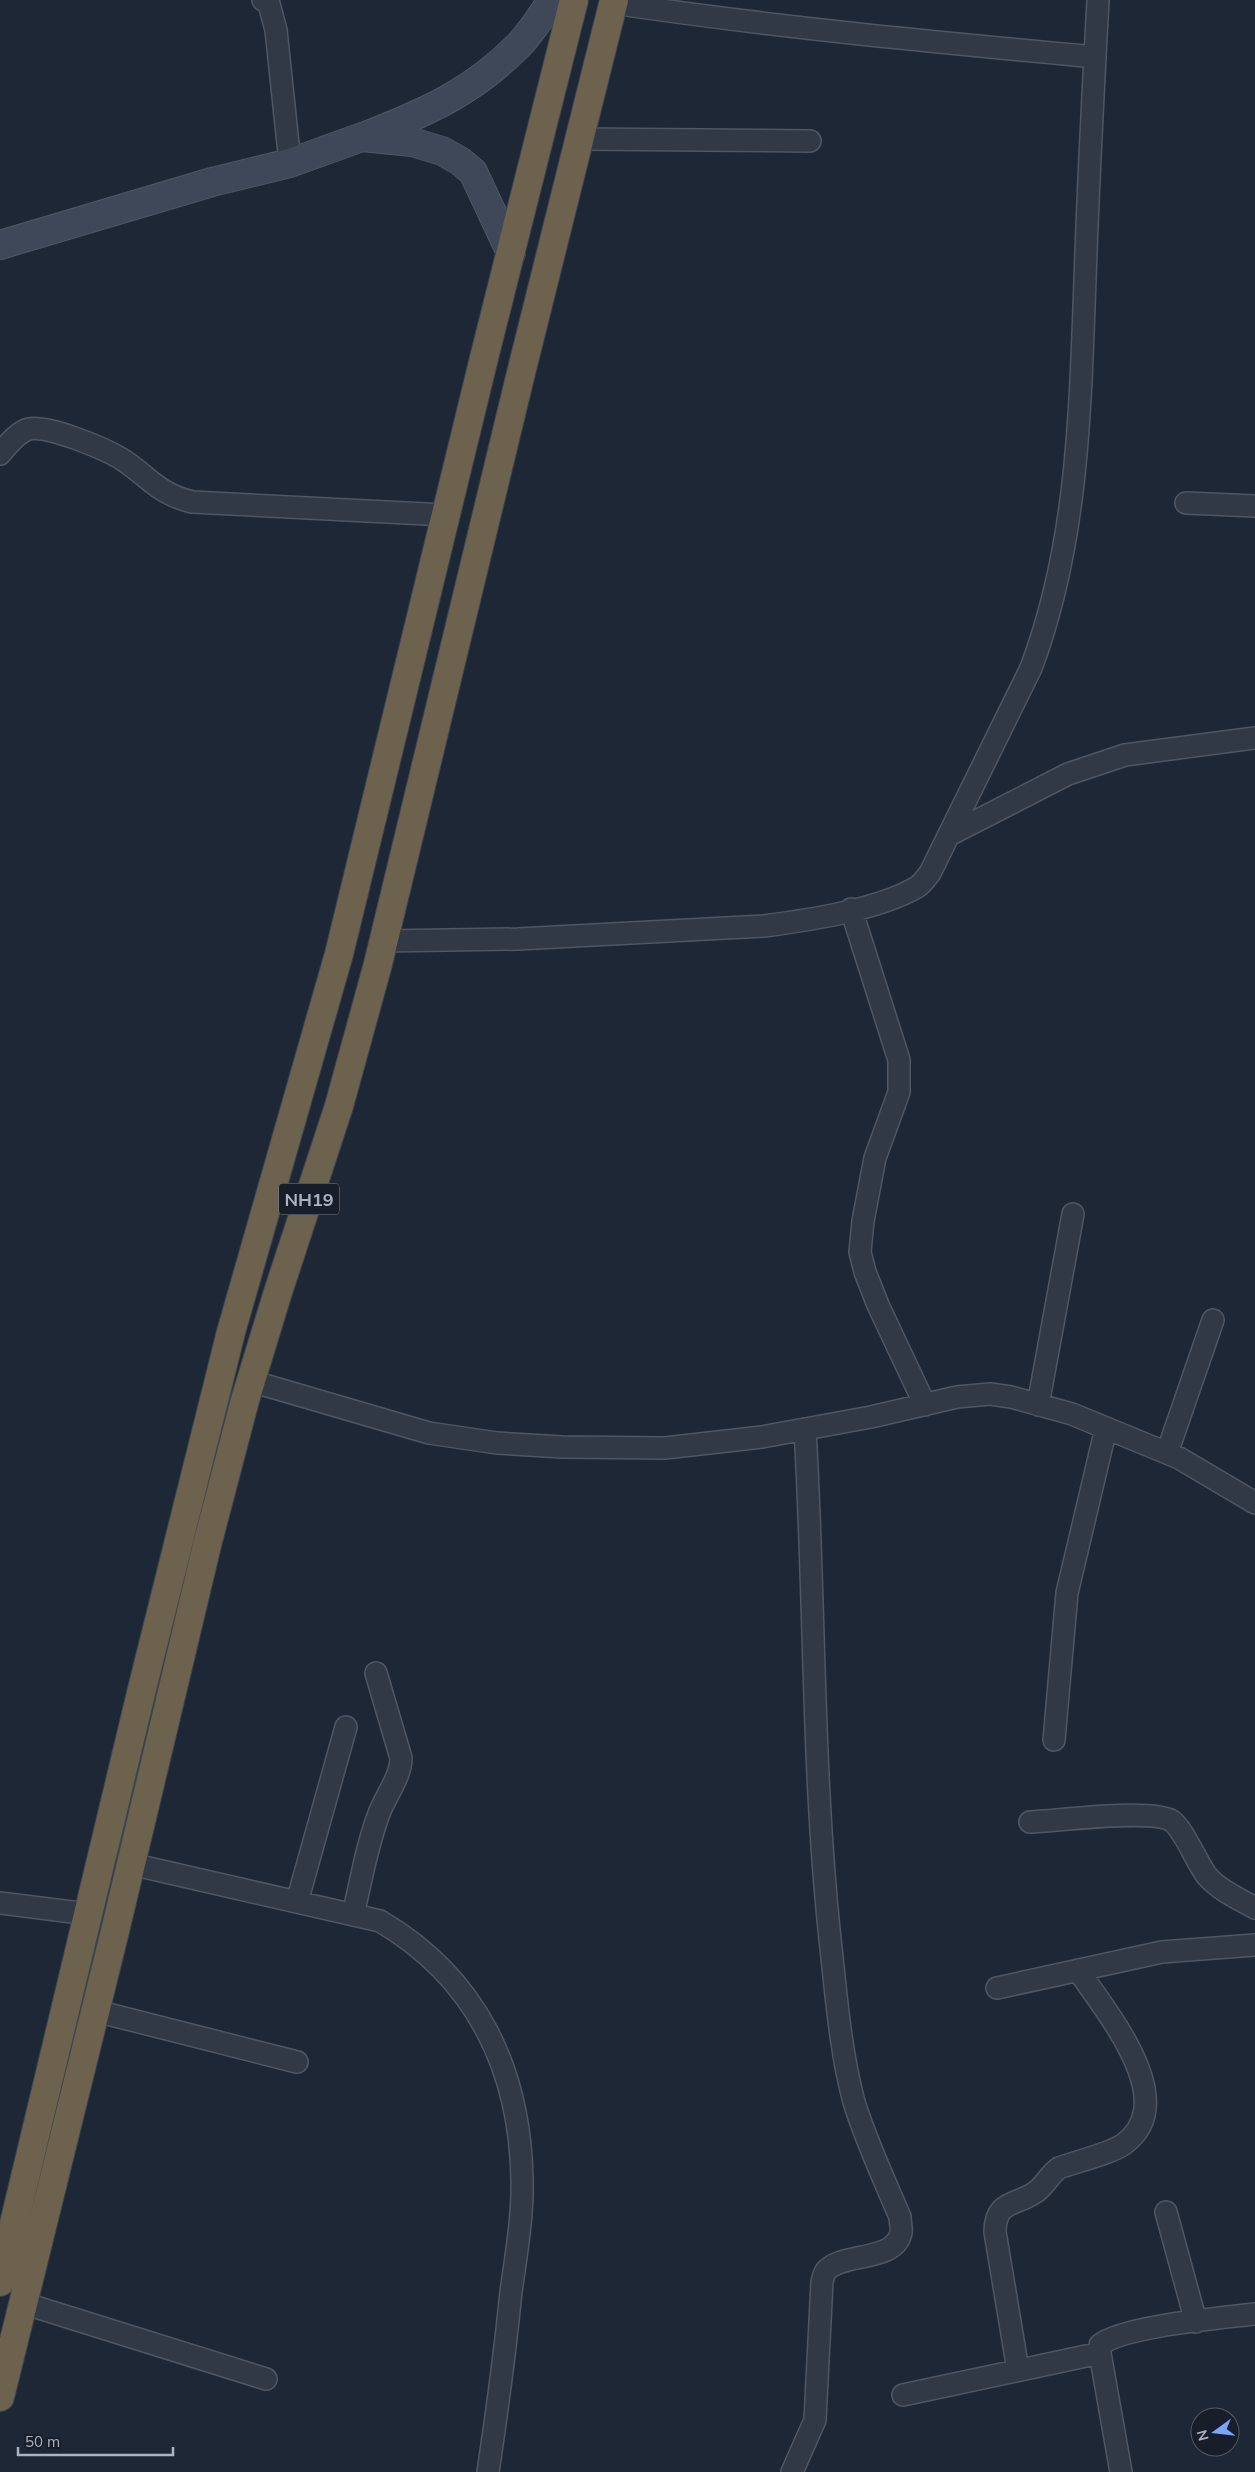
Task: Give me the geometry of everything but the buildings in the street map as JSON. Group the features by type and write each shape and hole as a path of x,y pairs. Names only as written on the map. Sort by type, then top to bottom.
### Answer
{"highway":[{"name":"NH19","path":"0,2282 231,1332 339,954 510,253 574,0"},
{"name":"NH19","path":"0,2397 96,2011 207,1545 251,1381 339,1106 381,953 520,377 614,2"},
{"path":"339,954 381,953"}],"street":[{"path":"263,0 269,4 276,30 290,163"},
{"path":"0,245 212,182 290,163 362,137 447,101 471,86 519,45 552,0"},
{"path":"381,953 518,940 764,926 800,921 892,899 919,886 930,874 1031,668 1043,636 1066,546 1073,489 1082,360 1098,0"},
{"path":"614,2 722,20 871,36 1095,56"},
{"path":"362,137 412,142 442,151 460,161 473,172 510,253"},
{"path":"580,139 810,141"},
{"path":"0,454 21,433 28,429 42,429 61,433 120,458 172,497 192,502 446,515"},
{"path":"1186,503 1255,506"},
{"path":"951,834 1068,774 1125,755 1255,738"},
{"path":"851,909 899,1060 899,1092 875,1158 860,1252 865,1272 878,1305 925,1404"},
{"path":"1038,1404 1072,1214"},
{"path":"1167,1453 1213,1320"},
{"path":"251,1381 429,1433 497,1443 562,1447 665,1448 762,1437 958,1397 990,1394 1011,1396 1106,1428 1179,1458 1255,1503"},
{"path":"1054,1740 1067,1593 1106,1428"},
{"path":"792,2472 815,2420 822,2282 826,2271 833,2265 883,2252 901,2234 900,2217 862,2126 854,2099 838,2012 822,1860 811,1534 804,1429"},
{"path":"353,1915 374,1828 380,1811 401,1768 401,1758 376,1673"},
{"path":"297,1902 346,1727"},
{"path":"1030,1822 1162,1816 1173,1822 1208,1876 1225,1890 1255,1908"},
{"path":"131,1864 380,1922 398,1932 469,1999 496,2046 512,2097 520,2144 522,2182 503,2371 488,2472"},
{"path":"0,1903 88,1914"},
{"path":"997,1988 1162,1952 1255,1945"},
{"path":"1018,2370 995,2232 999,2213 1009,2204 1032,2195 1059,2168 1122,2146 1136,2134 1142,2120 1147,2097 1135,2058 1078,1970"},
{"path":"96,2011 297,2062"},
{"path":"1166,2212 1196,2322"},
{"path":"23,2303 266,2379"},
{"path":"1121,2472 1100,2345 1108,2339 1152,2328 1255,2314"},
{"path":"903,2395 1100,2353"}]}
